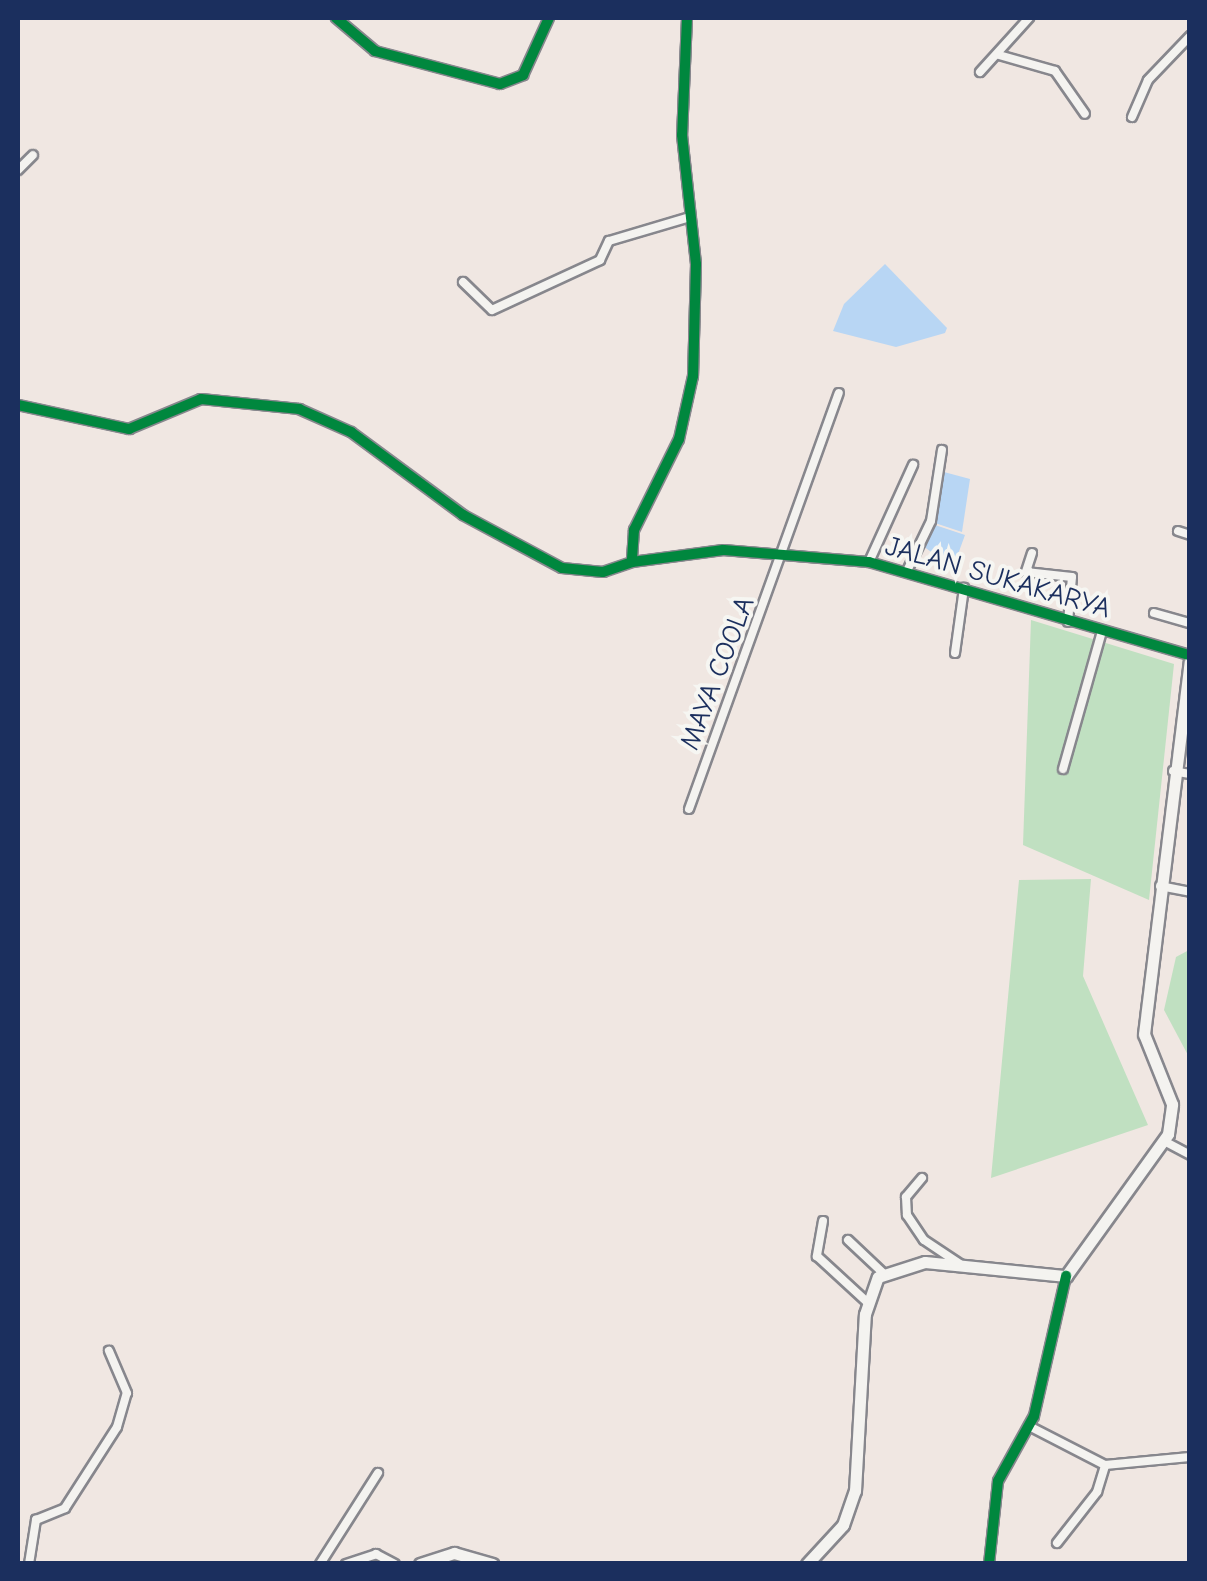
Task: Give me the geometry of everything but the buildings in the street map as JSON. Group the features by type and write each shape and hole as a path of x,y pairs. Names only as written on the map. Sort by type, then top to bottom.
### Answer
{"main road":[{"path":"807,1564 843,1525 855,1491 867,1302 883,1273 906,1263 960,1264 1066,1276 1164,1141 1172,1104 1144,1034 1173,772 1190,658"},
{"path":"420,1564 454,1554 492,1564"}],"street":[{"path":"336,18 375,51 500,84 523,75 549,18"},
{"path":"632,562 634,530 690,400 697,274 682,136 687,18"},
{"path":"980,72 1029,18"},
{"path":"1132,117 1144,84 1190,36"},
{"path":"999,55 1056,71 1085,114"},
{"path":"18,170 32,155"},
{"path":"462,282 492,310 540,280 595,262 609,241 690,217"},
{"name":"MAYA COOLA","path":"689,808 840,394"},
{"name":"JALAN SUKAKARYA","path":"18,405 129,429 201,399 288,407 351,432 463,515 562,568 603,572 632,562 783,552 869,562 1190,658"},
{"path":"906,571 931,521 942,450"},
{"path":"869,562 913,465"},
{"path":"1178,531 1190,534"},
{"path":"1032,553 1026,572 1072,576 1068,622"},
{"path":"956,653 964,588"},
{"path":"1154,613 1190,623"},
{"path":"1063,769 1102,631"},
{"path":"1173,772 1190,774"},
{"path":"1160,886 1190,892"},
{"path":"1164,1141 1190,1155"},
{"path":"922,1178 906,1197 907,1215 924,1240 960,1264"},
{"path":"823,1221 818,1256 867,1302"},
{"path":"848,1240 883,1273"},
{"path":"989,1564 998,1482 1030,1426 1066,1276"},
{"path":"29,1564 36,1520 65,1508 117,1427 127,1393 109,1351"},
{"path":"1030,1426 1104,1465 1190,1457"},
{"path":"1057,1542 1097,1492 1104,1465"},
{"path":"320,1564 378,1474"},
{"path":"346,1564 384,1554 394,1564"}],"green space":[{"path":"1031,620 1174,664 1149,900 1023,845"},
{"path":"1091,879 1083,976 1148,1125 991,1178 1019,880"},
{"path":"1189,950 1189,1057 1164,1010 1176,957"}],"water":[{"path":"885,264 947,328 945,333 896,347 833,331 844,304"},
{"path":"944,472 970,479 962,532 932,522"},
{"path":"932,524 965,535 953,568 923,546"}],"cycle path":[{"path":"336,18 375,51 500,84 523,75 549,18"},
{"path":"687,18 682,135 696,264 693,376 679,439 634,530 632,562 723,550 869,562 1190,655"},
{"path":"18,405 129,429 201,399 299,409 351,432 463,515 562,568 603,572 632,562"},
{"path":"989,1564 998,1481 1034,1416 1066,1276"}]}
